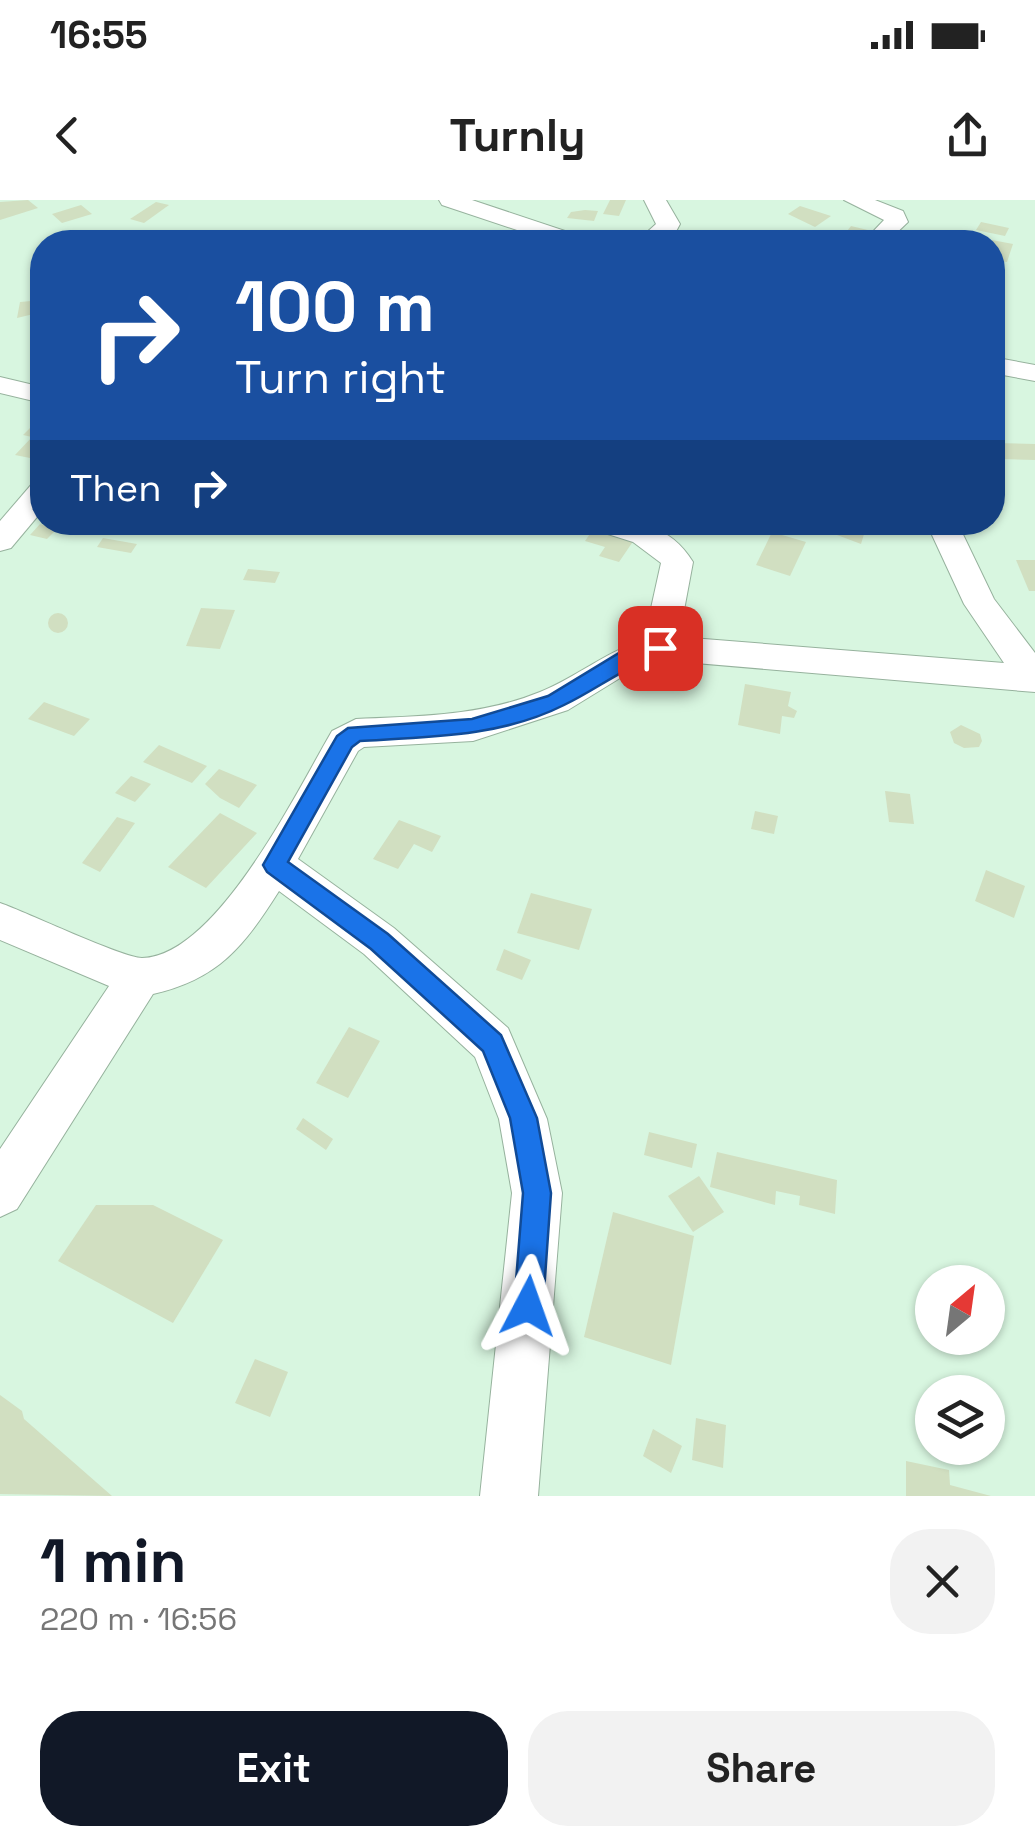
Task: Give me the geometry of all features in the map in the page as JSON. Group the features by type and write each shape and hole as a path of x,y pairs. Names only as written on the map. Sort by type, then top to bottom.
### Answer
{"street":[{"path":"450,200 539,230"},
{"path":"656,200 674,230"},
{"path":"855,200 895,216 896,222 887,230"},
{"path":"666,230 668,224"},
{"path":"1005,368 1035,374"},
{"path":"0,386 30,392"},
{"path":"0,541 30,506"},
{"path":"647,535 660,542 677,562 660,648"},
{"path":"947,535 973,598 1035,677"},
{"path":"0,920 139,978 193,962 222,934 275,865 344,742 356,733 472,727 555,701 626,658 660,648 1035,677"},
{"path":"275,865 379,941 492,1043 524,1118 537,1193 510,1447 509,1496"},
{"path":"0,1192 139,978"}],"building":[{"path":"28,200 38,208 0,220 0,202"},
{"path":"610,200 626,200 619,216 603,214"},
{"path":"156,202 169,205 144,223 130,219"},
{"path":"81,205 92,214 62,223 52,214"},
{"path":"800,206 831,216 815,227 788,214"},
{"path":"598,211 594,221 567,218 571,212"},
{"path":"981,222 1009,228 1005,236 1005,230 976,230"},
{"path":"1005,242 1013,244 1005,262"},
{"path":"30,301 30,315 17,318 20,302"},
{"path":"30,439 30,458 15,455"},
{"path":"1005,443 1035,444 1035,460 1005,459"},
{"path":"589,535 617,535 634,540 619,562 599,556 605,547 585,541"},
{"path":"771,535 806,542 790,576 756,565"},
{"path":"837,535 864,535 861,544"},
{"path":"103,538 137,544 131,553 97,547"},
{"path":"1016,560 1035,560 1035,591 1029,591"},
{"path":"248,569 280,572 275,583 243,580"},
{"path":"201,608 235,610 220,649 186,646"},
{"path":"54,613 62,613 68,623 62,633 54,633 48,627 48,619"},
{"path":"745,684 791,692 788,706 797,711 794,718 782,716 780,734 738,725"},
{"path":"44,702 90,719 74,736 28,719"},
{"path":"961,725 980,734 979,747 964,748 954,743 950,732"},
{"path":"159,745 207,766 192,783 143,762"},
{"path":"219,769 257,785 239,808 205,784"},
{"path":"131,776 151,784 135,802 115,793"},
{"path":"885,791 910,794 914,824 889,822"},
{"path":"755,811 778,816 774,834 751,829"},
{"path":"220,813 257,833 206,888 168,867"},
{"path":"117,817 135,823 100,872 82,863"},
{"path":"399,820 441,836 432,852 414,844 398,869 373,859"},
{"path":"986,870 1025,886 1014,918 975,901"},
{"path":"531,893 592,909 579,950 517,933"},
{"path":"504,949 531,960 522,980 496,970"},
{"path":"349,1027 380,1041 348,1098 316,1083"},
{"path":"303,1118 333,1139 326,1150 296,1129"},
{"path":"649,1132 697,1144 692,1168 644,1155"},
{"path":"717,1152 837,1180 835,1214 799,1205 800,1196 776,1191 775,1205 710,1187"},
{"path":"699,1176 724,1212 693,1232 668,1196"},
{"path":"96,1205 153,1205 223,1240 173,1323 58,1261"},
{"path":"613,1212 694,1236 671,1365 584,1337"},
{"path":"255,1359 288,1372 270,1417 235,1403"},
{"path":"0,1395 22,1411 24,1419 112,1496 0,1494"},
{"path":"696,1418 726,1425 723,1468 692,1460"},
{"path":"653,1429 682,1446 671,1473 643,1456"},
{"path":"906,1461 949,1470 950,1485 991,1496 906,1496"}],"route":[{"path":"528,1306 537,1193 524,1118 492,1043 379,941 275,865 344,742 356,733 472,727 555,701 626,658 660,648"}]}
